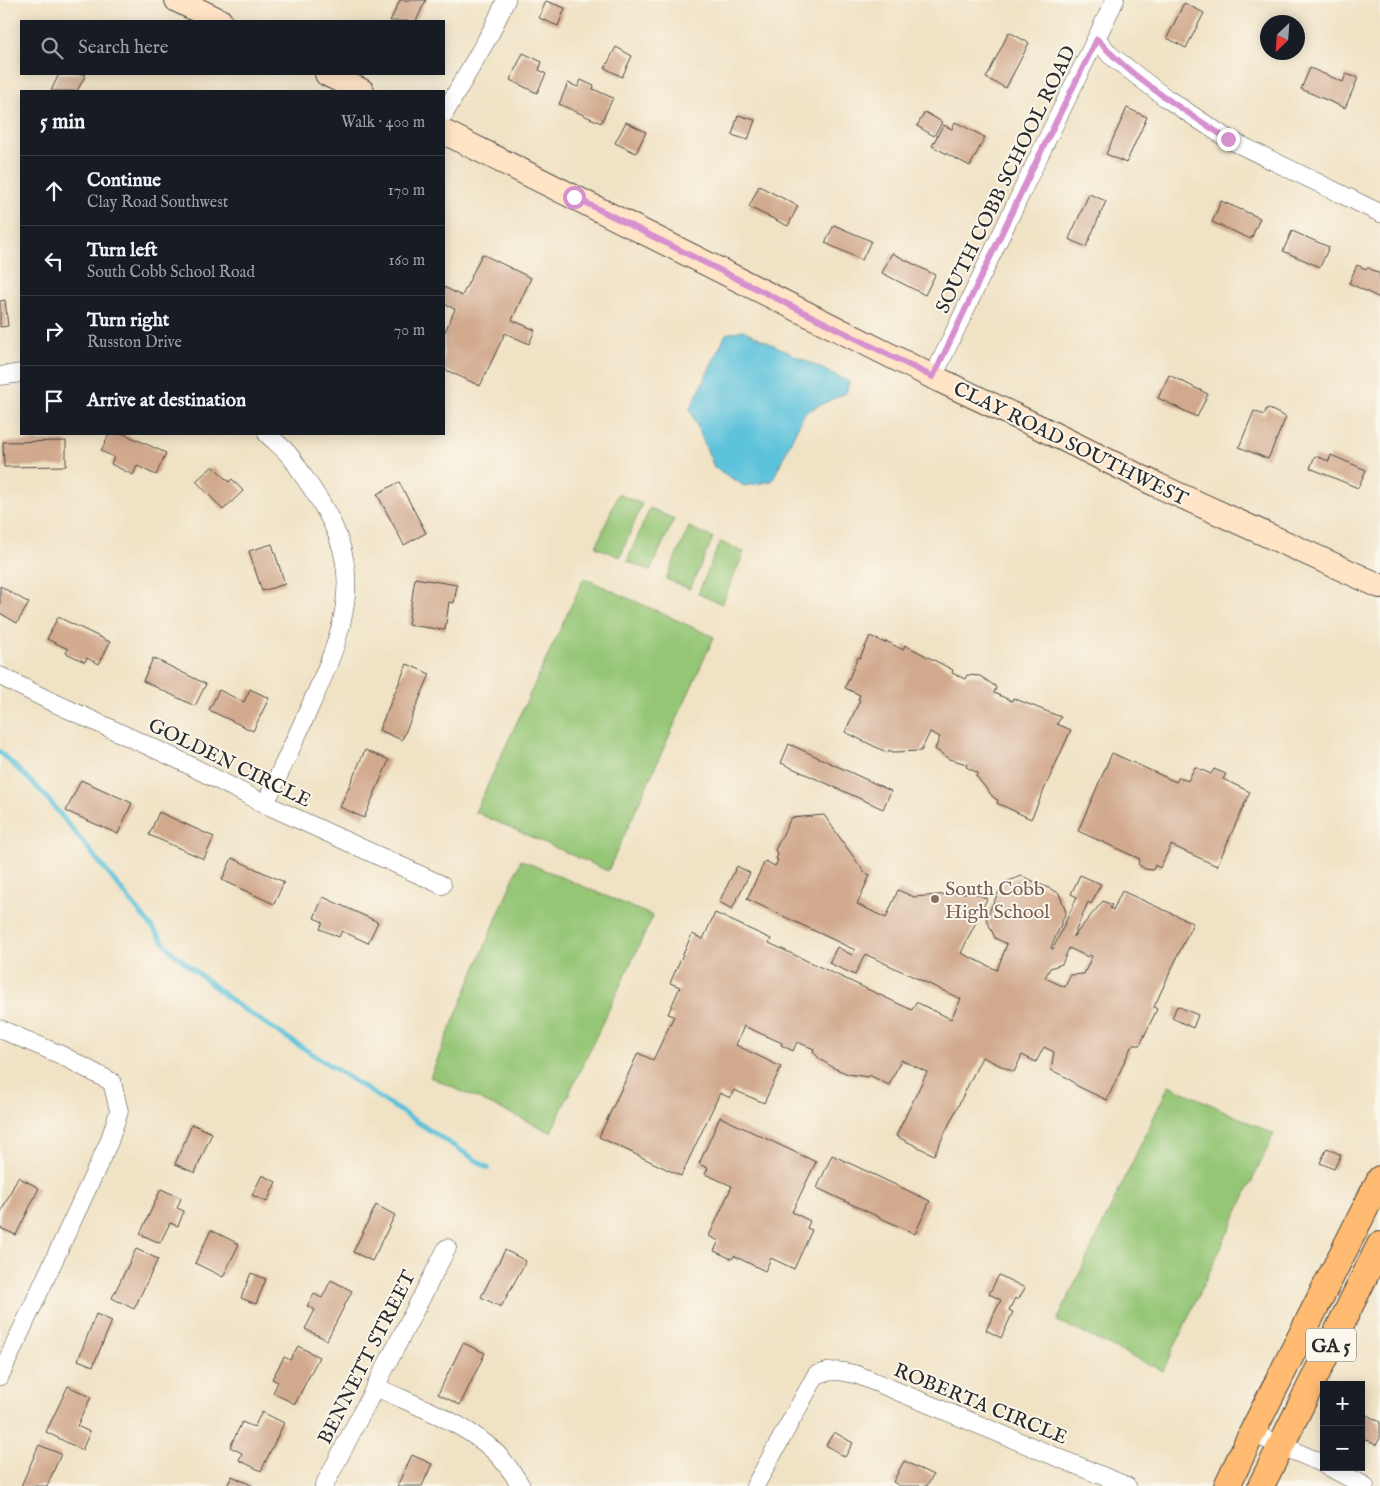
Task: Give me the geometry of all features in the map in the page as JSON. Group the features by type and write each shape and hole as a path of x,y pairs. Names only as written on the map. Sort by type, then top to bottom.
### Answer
{"main road":[{"name":"GA 5","path":"1227,1486 1380,1179"},
{"name":"GA 5","path":"1261,1486 1380,1245"}],"street":[{"path":"177,0 218,20"},
{"path":"445,112 491,32 506,0"},
{"name":"SOUTH COBB SCHOOL ROAD","path":"933,377 1115,0"},
{"path":"1097,39 1110,55 1166,98 1228,139 1380,213"},
{"path":"333,81 359,90"},
{"name":"CLAY ROAD SOUTHWEST","path":"445,133 933,377 1157,485 1380,586"},
{"path":"0,376 20,373"},
{"path":"264,804 283,769 328,668 342,619 346,594 346,573 342,551 320,500 290,455 268,435"},
{"name":"GOLDEN CIRCLE","path":"0,676 177,759 264,804 442,884"},
{"path":"0,1030 61,1055 112,1082 119,1111 109,1142 0,1376"},
{"name":"BENNETT STREET","path":"324,1486 447,1248"},
{"name":"ROBERTA CIRCLE","path":"756,1486 816,1375 838,1370 858,1375 1127,1486"},
{"path":"376,1387 447,1420 475,1436 488,1446 515,1476 521,1486"},
{"path":"1252,1433 1320,1462"},
{"path":"1337,1471 1365,1486"}],"green space":[{"path":"618,494 642,504 620,557 596,547"},
{"path":"650,508 674,519 650,571 627,561"},
{"path":"689,527 713,538 690,589 666,579"},
{"path":"720,542 744,552 722,604 698,594"},
{"path":"584,578 714,637 608,871 475,812"},
{"path":"521,860 653,916 551,1132 430,1077"},
{"path":"1169,1085 1274,1134 1163,1371 1057,1321"}],"water":[{"path":"743,330 849,382 846,393 805,412 772,481 744,486 714,467 690,409 726,334"}],"building":[{"path":"400,0 426,0 416,20 390,20"},
{"path":"546,1 565,8 558,26 539,18"},
{"path":"1184,3 1204,13 1186,48 1167,38"},
{"path":"1009,32 1029,43 1006,88 986,78"},
{"path":"616,47 632,56 622,77 605,68"},
{"path":"523,53 542,62 539,70 546,74 537,93 510,80"},
{"path":"1310,68 1343,82 1346,74 1358,78 1345,108 1301,89"},
{"path":"59,75 85,75 78,90 51,90"},
{"path":"581,80 594,86 593,89 613,98 601,123 559,104 568,83 578,87"},
{"path":"1127,108 1147,117 1126,163 1106,154"},
{"path":"925,112 942,122 934,136 917,126"},
{"path":"738,115 755,120 748,140 732,135"},
{"path":"626,122 646,132 636,153 615,143"},
{"path":"955,122 985,137 970,166 932,146 943,125 952,129"},
{"path":"759,186 798,206 788,226 749,207"},
{"path":"1089,194 1106,201 1086,247 1069,239"},
{"path":"1221,201 1260,218 1251,239 1212,222"},
{"path":"834,225 871,241 862,260 825,243"},
{"path":"1292,231 1329,247 1320,267 1283,251"},
{"path":"892,253 935,275 925,295 882,273"},
{"path":"482,254 531,278 512,320 535,330 529,344 505,333 480,386 445,369 445,332 455,309 445,304 445,288 462,296"},
{"path":"1357,265 1366,269 1367,267 1380,274 1380,298 1349,283"},
{"path":"5,300 8,326 0,327 0,301"},
{"path":"1169,375 1208,394 1197,417 1158,398"},
{"path":"1267,408 1286,417 1268,459 1239,447 1254,411 1264,415"},
{"path":"109,435 126,435 166,453 156,475 137,466 133,475 111,464 114,457 101,451"},
{"path":"66,441 66,466 4,467 3,442"},
{"path":"1331,455 1366,470 1358,488 1310,468 1315,456 1329,461"},
{"path":"213,466 229,482 232,479 243,491 223,510 196,481"},
{"path":"399,482 426,533 404,545 377,494"},
{"path":"272,544 285,584 262,591 249,551"},
{"path":"415,578 457,585 454,603 449,602 445,630 408,625"},
{"path":"0,586 29,603 17,623 0,613"},
{"path":"58,617 110,642 99,664 87,658 85,662 66,653 68,649 47,639"},
{"path":"870,636 885,643 886,641 903,650 905,645 953,670 952,673 965,679 967,675 980,676 995,686 994,693 1012,701 1013,698 1061,717 1057,724 1071,730 1031,819 997,803 998,800 994,798 976,776 978,773 966,767 967,764 949,759 935,749 940,737 930,732 921,751 893,752 889,750 888,753 845,732 860,700 858,699 860,695 845,688 858,657 860,658"},
{"path":"153,658 206,684 195,706 143,681"},
{"path":"407,664 430,674 402,740 379,730"},
{"path":"250,689 269,698 253,731 209,710 219,690 244,702"},
{"path":"789,744 891,791 883,809 781,763"},
{"path":"365,750 389,760 364,818 340,807"},
{"path":"1112,753 1176,782 1179,777 1188,781 1195,767 1211,774 1214,769 1226,774 1223,779 1250,792 1217,866 1171,845 1160,868 1155,865 1153,870 1145,869 1138,864 1140,859 1078,831"},
{"path":"81,780 132,803 118,834 66,811"},
{"path":"159,812 214,837 204,859 149,835"},
{"path":"824,815 864,872 870,875 857,904 886,918 898,890 914,897 973,892 987,899 961,953 997,970 1007,944 995,938 986,918 1003,883 1022,876 1059,893 1066,912 1051,948 1053,949 1077,897 1071,894 1080,875 1101,884 1091,904 1088,902 1073,937 1103,901 1112,905 1110,908 1113,910 1122,891 1193,923 1154,1007 1157,1009 1140,1045 1132,1045 1107,1100 1077,1086 1068,1078 1051,1070 1054,1052 1044,1047 1036,1062 1022,1055 1014,1072 982,1057 934,1155 896,1136 927,1072 901,1060 889,1085 869,1075 868,1077 848,1074 821,1060 813,1052 814,1049 797,1042 793,1051 781,1045 782,1043 744,1026 736,1045 781,1067 764,1103 734,1090 730,1098 720,1093 681,1176 599,1137 638,1053 653,1060 674,1016 668,1014 680,987 670,983 692,934 703,939 715,913 771,939 769,943 912,1010 916,1002 951,1019 961,999 865,954 855,975 829,963 837,947 852,955 855,950 747,899 765,861 775,866 778,855 775,850 791,818","holes":["1069,948 1088,957 1089,955 1092,956 1084,974 1070,975 1065,987 1045,978 1050,968 1062,964"]},
{"path":"232,858 284,882 274,904 222,880"},
{"path":"737,866 750,873 732,909 719,902"},
{"path":"323,897 378,922 368,943 342,931 339,937 320,929 323,922 314,918"},
{"path":"1177,1006 1198,1015 1193,1028 1172,1018"},
{"path":"720,1117 816,1162 792,1212 810,1221 807,1228 812,1230 794,1269 771,1258 765,1271 734,1256 732,1259 714,1251 719,1241 709,1236 732,1186 705,1174 708,1168 699,1164"},
{"path":"192,1124 212,1133 195,1173 175,1164"},
{"path":"1327,1148 1341,1155 1334,1169 1320,1163"},
{"path":"832,1155 930,1201 915,1234 817,1188"},
{"path":"262,1175 276,1182 267,1202 252,1195"},
{"path":"18,1177 39,1188 16,1235 0,1228 0,1214"},
{"path":"161,1189 181,1198 177,1208 184,1211 178,1226 170,1223 160,1243 140,1234"},
{"path":"376,1205 395,1215 372,1261 353,1252"},
{"path":"211,1230 239,1244 223,1277 195,1263"},
{"path":"136,1249 158,1259 134,1309 112,1298"},
{"path":"505,1250 526,1261 501,1307 481,1297"},
{"path":"251,1273 266,1279 256,1304 241,1298"},
{"path":"999,1275 1025,1288 1018,1300 1015,1298 1009,1310 1013,1312 1001,1338 986,1330 1001,1300 989,1294"},
{"path":"331,1280 352,1291 327,1340 305,1329 315,1310 307,1306 314,1294 322,1298"},
{"path":"96,1314 112,1321 93,1366 78,1360"},
{"path":"463,1343 485,1353 460,1405 438,1394"},
{"path":"298,1346 319,1357 295,1404 273,1393 278,1382 272,1379 284,1357 290,1360"},
{"path":"68,1386 91,1397 77,1426 90,1432 82,1450 46,1432"},
{"path":"262,1412 284,1423 261,1471 239,1460 242,1453 230,1447 242,1422 254,1427"},
{"path":"1365,1414 1380,1422 1380,1438 1376,1445 1365,1439"},
{"path":"834,1432 853,1443 845,1457 826,1445"},
{"path":"39,1445 61,1454 47,1486 21,1486"},
{"path":"412,1455 432,1464 422,1486 397,1486"},
{"path":"904,1461 933,1475 927,1486 900,1486 893,1482"},
{"path":"232,1476 253,1486 227,1486"}],"waterway":[{"path":"0,752 43,793 172,952 237,1005 488,1168"}],"place":[{"name":"South Cobb High School","path":"935,899"}],"route":[{"path":"574,197 933,377 1097,39 1110,55 1166,98 1228,139"}]}
